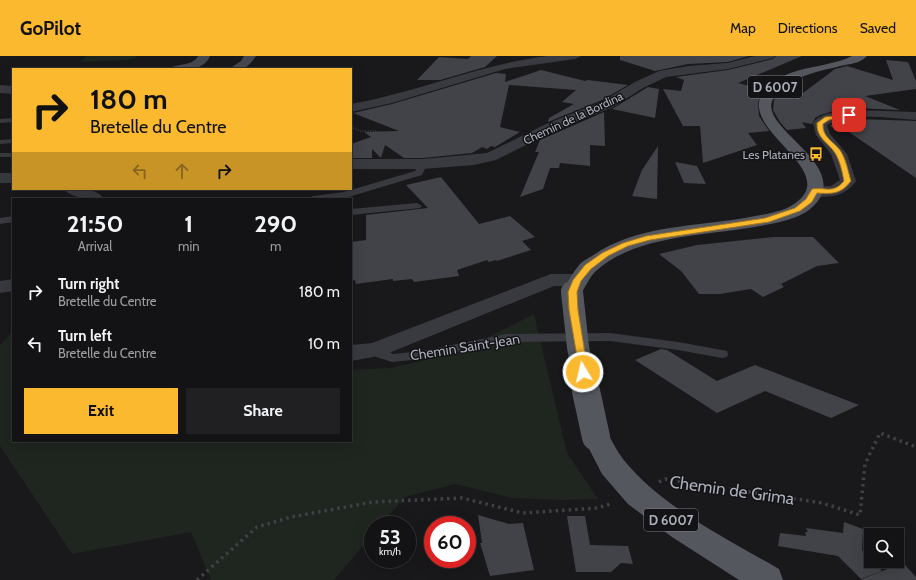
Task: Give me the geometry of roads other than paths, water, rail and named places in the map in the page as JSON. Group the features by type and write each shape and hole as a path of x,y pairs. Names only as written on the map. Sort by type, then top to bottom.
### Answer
{"main road":[{"name":"D 6007","path":"815,183 804,160 768,120 764,103 767,96 774,88 792,78 853,60 861,56"},
{"path":"575,286 588,267 605,254 626,245 649,238 767,220 798,210 809,201 815,183"},
{"name":"D 6007","path":"575,286 573,310 588,403 596,437 612,466 638,496 749,575"}],"street":[{"path":"181,68 195,65 202,61 204,56"},
{"path":"236,68 250,56"},
{"path":"352,108 411,95 448,81 495,68 575,56"},
{"name":"Chemin de la Bordina","path":"352,164 419,163 474,160 491,157 549,128 608,104 639,85 663,74 728,66 769,56"},
{"path":"0,89 12,90"},
{"path":"815,183 831,192 841,189 848,181 843,163 837,151 819,130 820,123 827,119 852,115 916,116"},
{"path":"0,178 12,178"},
{"path":"78,190 93,198"},
{"name":"Chemin Saint-Jean","path":"352,353 376,350 551,280 575,286"},
{"path":"0,287 12,285"}],"lane":[{"path":"0,121 12,120"},
{"path":"0,137 12,137"},
{"path":"0,142 12,141"},
{"path":"0,155 12,155"},
{"path":"321,198 345,195 419,173 419,163"},
{"path":"352,212 417,206"},
{"path":"0,221 12,219"},
{"name":"Chemin Saint-Jean","path":"376,350 381,354 392,358 422,355 506,338 610,337 678,346 722,354"}],"place":[{"name":"Les Platanes","path":"816,154"}]}
